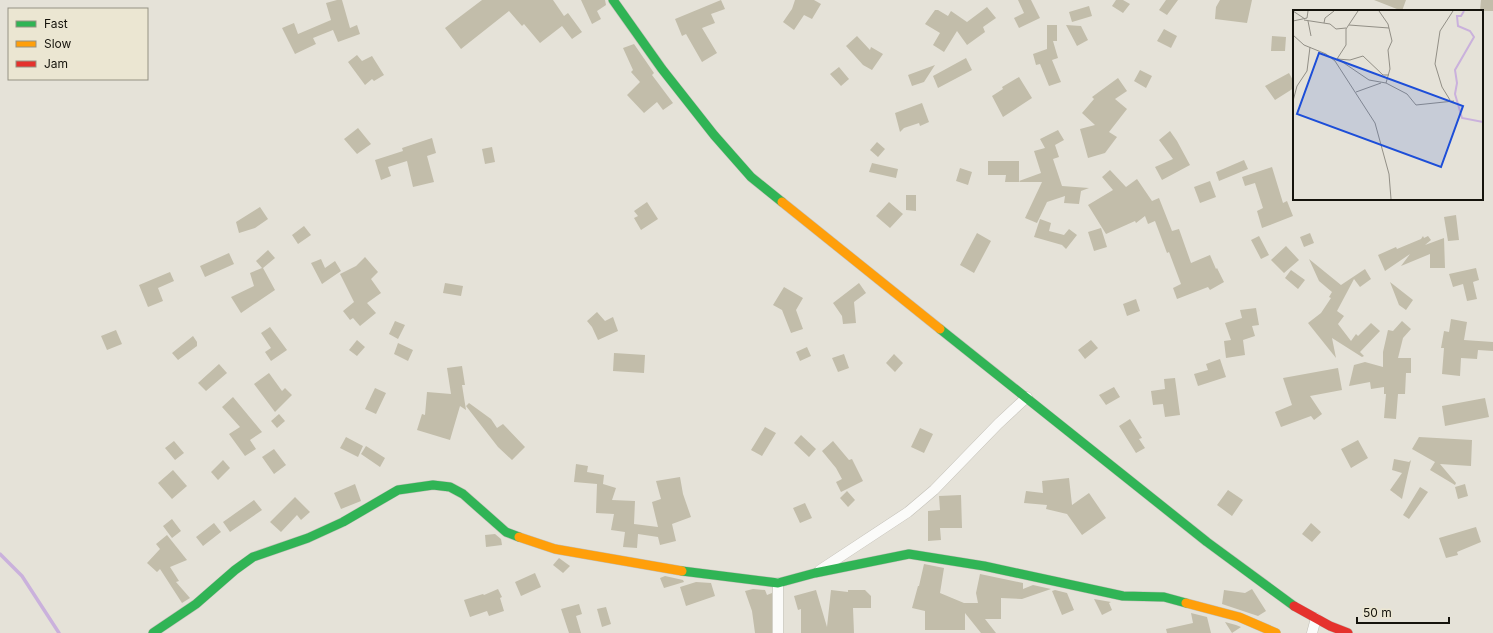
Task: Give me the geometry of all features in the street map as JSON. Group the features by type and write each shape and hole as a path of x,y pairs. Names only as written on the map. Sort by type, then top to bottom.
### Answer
{"street":[{"path":"613,0 683,98 725,149 751,177 1207,542 1269,588 1316,618 1348,633"},
{"path":"815,573 908,512 934,490 998,424 1027,397"},
{"path":"153,633 196,604 234,570 253,557 272,549 308,538 343,522 398,490 433,485 450,486 462,494 506,532 555,549 695,573 778,584 815,573 909,554 948,558 1124,596 1164,597 1203,606 1239,617 1276,633"},
{"path":"778,584 778,633"},
{"path":"1312,633 1316,618"}],"building":[{"path":"342,0 350,28 357,25 360,34 338,42 333,30 313,38 316,44 295,54 282,28 294,23 298,34 331,20 326,3"},
{"path":"482,0 553,0 564,16 568,13 582,32 572,39 562,26 540,43 524,24 522,26 509,11 461,49 445,28"},
{"path":"581,0 605,0 606,5 597,11 601,19 592,24"},
{"path":"721,0 725,9 711,14 715,23 702,28 717,53 702,62 686,34 682,36 675,19"},
{"path":"795,0 814,0 821,4 812,19 804,15 794,30 783,22 792,9"},
{"path":"1018,0 1031,0 1040,18 1019,28 1014,18 1024,13"},
{"path":"1116,0 1123,0 1130,4 1123,13 1112,6"},
{"path":"1166,0 1178,0 1167,15 1159,10"},
{"path":"1220,0 1252,0 1247,23 1215,19 1216,7"},
{"path":"1374,0 1406,0 1402,10"},
{"path":"1481,0 1493,0 1493,11 1480,10"},
{"path":"1089,6 1092,16 1072,22 1069,12"},
{"path":"987,7 996,18 983,27 985,32 967,45 957,31 944,52 933,45 940,33 925,24 935,10 938,10 948,16 951,11 967,22"},
{"path":"1047,25 1057,25 1057,41 1053,41 1058,58 1052,60 1061,82 1049,86 1040,64 1036,65 1033,54 1047,49"},
{"path":"1066,25 1081,26 1088,40 1077,46"},
{"path":"1164,29 1177,36 1171,48 1157,41"},
{"path":"857,36 870,50 871,47 883,54 872,70 863,65 846,46"},
{"path":"1272,36 1286,37 1285,51 1271,51"},
{"path":"634,44 654,73 652,75 673,103 663,110 657,102 644,113 627,95 640,82 631,72 633,70 623,48"},
{"path":"357,55 362,61 372,56 384,75 374,81 372,79 365,85 348,62"},
{"path":"966,58 972,70 938,88 933,76"},
{"path":"935,65 924,82 912,86 908,75"},
{"path":"839,67 849,79 841,86 830,74"},
{"path":"1140,70 1152,76 1146,88 1134,81"},
{"path":"1289,73 1293,80 1293,89 1275,100 1265,86"},
{"path":"1019,77 1032,98 1003,117 992,96 1003,89 1002,87"},
{"path":"1118,78 1127,91 1115,99 1127,109 1109,132 1117,137 1105,153 1088,158 1080,129 1095,125 1082,113 1094,99 1092,97"},
{"path":"922,103 929,122 920,126 919,123 904,128 900,132 895,113"},
{"path":"358,128 371,144 357,154 344,139"},
{"path":"1058,130 1064,140 1055,145 1059,157 1053,159 1062,186 1089,188 1081,191 1079,204 1064,203 1065,196 1047,202 1037,223 1025,218 1042,182 1019,181 1041,173 1034,151 1045,148 1040,139"},
{"path":"1170,131 1190,165 1162,180 1155,167 1173,159 1159,140"},
{"path":"432,138 436,153 427,156 434,182 413,187 407,161 388,167 391,176 381,180 375,160 403,151 402,148"},
{"path":"877,142 885,149 878,157 870,150"},
{"path":"492,147 495,162 485,164 482,149"},
{"path":"1244,160 1248,169 1219,181 1216,172"},
{"path":"988,161 1019,161 1019,182 1005,182 1006,175 988,175"},
{"path":"872,163 898,169 896,178 869,172"},
{"path":"1272,167 1283,203 1287,201 1293,216 1262,228 1257,211 1263,208 1255,183 1245,186 1242,177"},
{"path":"960,168 972,172 968,185 956,181"},
{"path":"1110,170 1126,187 1137,179 1152,201 1159,198 1172,231 1179,229 1191,263 1210,255 1224,282 1210,290 1208,287 1177,299 1173,288 1181,284 1155,221 1148,224 1145,216 1136,223 1135,221 1106,234 1088,205 1113,190 1102,177"},
{"path":"1210,181 1216,197 1200,203 1194,187"},
{"path":"906,195 916,195 916,211 906,210"},
{"path":"647,202 658,219 641,230 634,218 638,216 634,211"},
{"path":"889,202 903,214 890,228 876,216"},
{"path":"260,207 268,219 255,228 239,233 236,222"},
{"path":"1456,215 1459,240 1448,241 1444,217"},
{"path":"1040,219 1051,223 1049,231 1064,235 1069,229 1077,235 1066,249 1062,245 1034,237"},
{"path":"304,226 311,235 298,244 292,235"},
{"path":"1101,228 1107,247 1094,251 1088,232"},
{"path":"977,233 991,241 974,273 960,265"},
{"path":"1310,233 1314,243 1304,247 1300,237"},
{"path":"1259,236 1269,255 1261,259 1251,240"},
{"path":"1423,236 1424,238 1428,236 1431,240 1425,245 1444,238 1445,268 1430,268 1430,254 1401,266 1410,254 1385,271 1378,255 1396,247 1397,249 1421,239"},
{"path":"1286,246 1299,260 1284,273 1271,260"},
{"path":"268,250 275,258 263,268 275,290 241,313 231,297 254,286 250,273 262,268 256,261"},
{"path":"229,253 234,264 205,277 200,266"},
{"path":"365,257 378,272 371,279 381,293 367,303 376,313 360,326 353,318 350,320 343,311 354,302 340,274 356,266"},
{"path":"321,259 325,268 335,261 341,271 322,284 311,263"},
{"path":"1309,259 1341,285 1365,269 1371,279 1360,287 1354,279 1337,311 1344,316 1338,324 1351,341 1356,334 1358,336 1371,323 1380,331 1360,352 1364,356 1362,357 1332,338 1336,358 1308,323 1321,313 1331,298 1329,297 1332,292 1319,281"},
{"path":"1476,268 1479,280 1473,282 1477,299 1467,301 1463,284 1453,287 1449,274"},
{"path":"1291,270 1305,280 1298,289 1285,278"},
{"path":"170,272 174,281 158,288 163,301 148,307 139,285"},
{"path":"1390,282 1413,300 1406,310 1399,305"},
{"path":"445,283 463,286 461,296 443,293"},
{"path":"859,283 866,293 854,302 856,323 843,324 842,316 833,303"},
{"path":"784,287 803,298 796,310 803,329 791,333 782,310 773,305"},
{"path":"1136,299 1140,311 1127,316 1123,304"},
{"path":"1256,308 1259,325 1252,326 1255,336 1243,340 1245,355 1226,358 1224,341 1231,340 1225,323 1242,318 1240,310"},
{"path":"597,312 605,321 613,317 618,331 598,340 592,327 587,321"},
{"path":"1451,319 1467,322 1464,340 1493,342 1493,351 1478,350 1477,359 1461,358 1460,376 1442,374 1444,348 1441,348 1444,331 1449,332"},
{"path":"395,321 405,325 398,339 389,334"},
{"path":"1402,321 1411,329 1403,338 1398,358 1411,358 1411,373 1406,373 1405,394 1398,394 1396,419 1384,418 1386,394 1384,394 1384,387 1371,389 1370,382 1349,386 1354,365 1365,362 1383,367 1383,352 1388,330 1393,331"},
{"path":"270,327 287,350 271,361 265,352 271,348 261,333"},
{"path":"116,330 122,344 107,350 101,336"},
{"path":"193,336 197,342 197,346 178,360 172,353"},
{"path":"357,340 365,347 357,356 349,350"},
{"path":"1091,340 1098,348 1085,359 1078,350"},
{"path":"398,343 413,350 408,361 394,354"},
{"path":"807,347 811,356 800,361 796,352"},
{"path":"614,353 645,355 644,373 613,371"},
{"path":"844,354 849,368 838,372 832,358"},
{"path":"894,354 903,363 895,372 886,363"},
{"path":"1220,359 1226,377 1198,386 1194,374 1208,370 1206,364"},
{"path":"219,364 227,373 206,391 198,383"},
{"path":"462,366 465,385 462,385 466,410 460,406 450,440 417,430 422,414 425,415 427,392 451,394 447,368"},
{"path":"1338,368 1342,390 1310,396 1322,414 1314,420 1311,416 1281,427 1275,412 1292,405 1283,378"},
{"path":"269,373 282,391 285,388 292,395 275,412 254,384"},
{"path":"1175,378 1180,415 1165,417 1163,404 1153,405 1151,391 1165,389 1164,379"},
{"path":"1114,387 1120,397 1106,405 1099,395"},
{"path":"375,388 386,393 376,414 365,409"},
{"path":"233,397 262,432 250,440 256,449 245,456 229,434 240,427 222,407"},
{"path":"1485,398 1489,417 1445,426 1442,406"},
{"path":"469,403 491,419 497,428 503,424 525,447 512,460 498,447 466,406"},
{"path":"279,414 285,421 277,428 271,421"},
{"path":"1130,419 1142,438 1139,439 1145,448 1136,453 1119,426"},
{"path":"765,427 776,433 762,456 751,450"},
{"path":"920,428 933,434 924,453 911,447"},
{"path":"801,435 816,449 809,457 794,443"},
{"path":"346,437 363,446 358,457 340,448"},
{"path":"1419,437 1472,440 1471,466 1440,464 1456,483 1455,485 1430,470 1435,462 1412,449"},
{"path":"1358,440 1368,458 1351,468 1341,449"},
{"path":"174,441 184,453 175,460 165,448"},
{"path":"833,441 849,460 852,459 863,481 841,492 836,482 842,479 836,468 822,451"},
{"path":"366,446 385,458 380,467 361,454"},
{"path":"274,449 286,465 274,474 262,457"},
{"path":"1394,459 1409,462 1411,460 1402,499 1390,490 1402,473 1392,470"},
{"path":"223,460 230,468 218,480 211,472"},
{"path":"576,464 588,466 587,472 604,475 603,484 616,488 612,500 635,501 634,524 658,527 652,502 661,499 656,481 680,477 683,494 691,517 672,524 676,541 660,545 658,537 638,534 637,548 623,547 625,532 611,530 614,514 596,513 597,484 574,482"},
{"path":"173,470 187,486 172,499 158,483"},
{"path":"1069,478 1072,505 1089,493 1106,518 1082,535 1067,514 1046,509 1047,505 1024,503 1026,491 1043,493 1042,481"},
{"path":"355,484 361,501 341,509 334,493"},
{"path":"1465,484 1468,496 1458,499 1455,487"},
{"path":"1420,487 1428,492 1409,519 1403,515"},
{"path":"1228,490 1243,500 1232,516 1217,505"},
{"path":"847,491 855,500 848,507 840,498"},
{"path":"961,495 962,528 940,528 941,540 928,541 928,511 940,510 939,496"},
{"path":"295,497 310,512 301,520 297,515 281,532 270,522"},
{"path":"254,500 262,510 230,532 223,522"},
{"path":"805,503 812,518 800,523 793,508"},
{"path":"172,519 181,531 172,538 163,526"},
{"path":"214,523 221,532 203,546 196,537"},
{"path":"1311,523 1321,532 1312,542 1302,534"},
{"path":"1476,527 1481,542 1457,552 1458,555 1446,558 1439,538"},
{"path":"495,534 501,539 502,545 486,547 485,535"},
{"path":"167,535 187,560 170,567 179,581 176,582 190,598 182,603 160,569 157,572 147,563 160,549 156,544"},
{"path":"559,558 570,566 563,573 553,565"},
{"path":"924,564 944,568 940,593 964,603 978,603 976,593 980,574 1023,583 1023,589 1033,585 1051,589 1022,599 1001,598 1001,619 985,619 996,633 981,633 965,613 965,630 925,630 925,611 912,608"},
{"path":"535,573 541,587 521,596 515,582"},
{"path":"665,576 683,580 684,582 664,588 660,578"},
{"path":"696,582 711,583 715,596 686,606 680,587"},
{"path":"498,589 502,597 500,598 504,611 489,616 487,611 470,617 464,600 483,594 484,595"},
{"path":"753,589 765,590 767,595 772,593 772,633 755,633 752,611 745,591"},
{"path":"1252,589 1266,611 1258,616 1222,604 1224,590 1245,593"},
{"path":"816,590 827,627 831,590 848,592 848,590 865,590 871,596 871,608 853,608 854,633 801,633 801,609 798,610 794,596"},
{"path":"1055,590 1067,593 1074,610 1062,615 1052,591"},
{"path":"1094,599 1111,602 1109,603 1112,610 1102,615"},
{"path":"579,604 582,614 576,616 581,633 569,633 561,609"},
{"path":"606,607 611,624 602,627 597,609"},
{"path":"1191,613 1207,617 1211,633 1167,633 1166,629 1193,623"},
{"path":"1225,622 1236,625 1241,627 1232,633"}],"waterway":[{"path":"0,554 22,576 59,633"}],"traffic: fast":[{"path":"613,0 662,69 714,135 751,177 782,202"},
{"path":"940,329 1207,542 1294,606"},
{"path":"153,633 196,604 235,570 253,557 308,538 343,522 398,490 433,485 450,487 463,494 506,532 519,537"},
{"path":"682,571 778,583 815,573 909,554 984,566 1123,596 1164,597 1186,603"}],"traffic: slow":[{"path":"782,202 940,329"},
{"path":"519,537 555,549 682,571"},
{"path":"1186,603 1239,617 1276,633"}],"traffic: jam":[{"path":"1294,606 1330,626 1348,633"}]}
